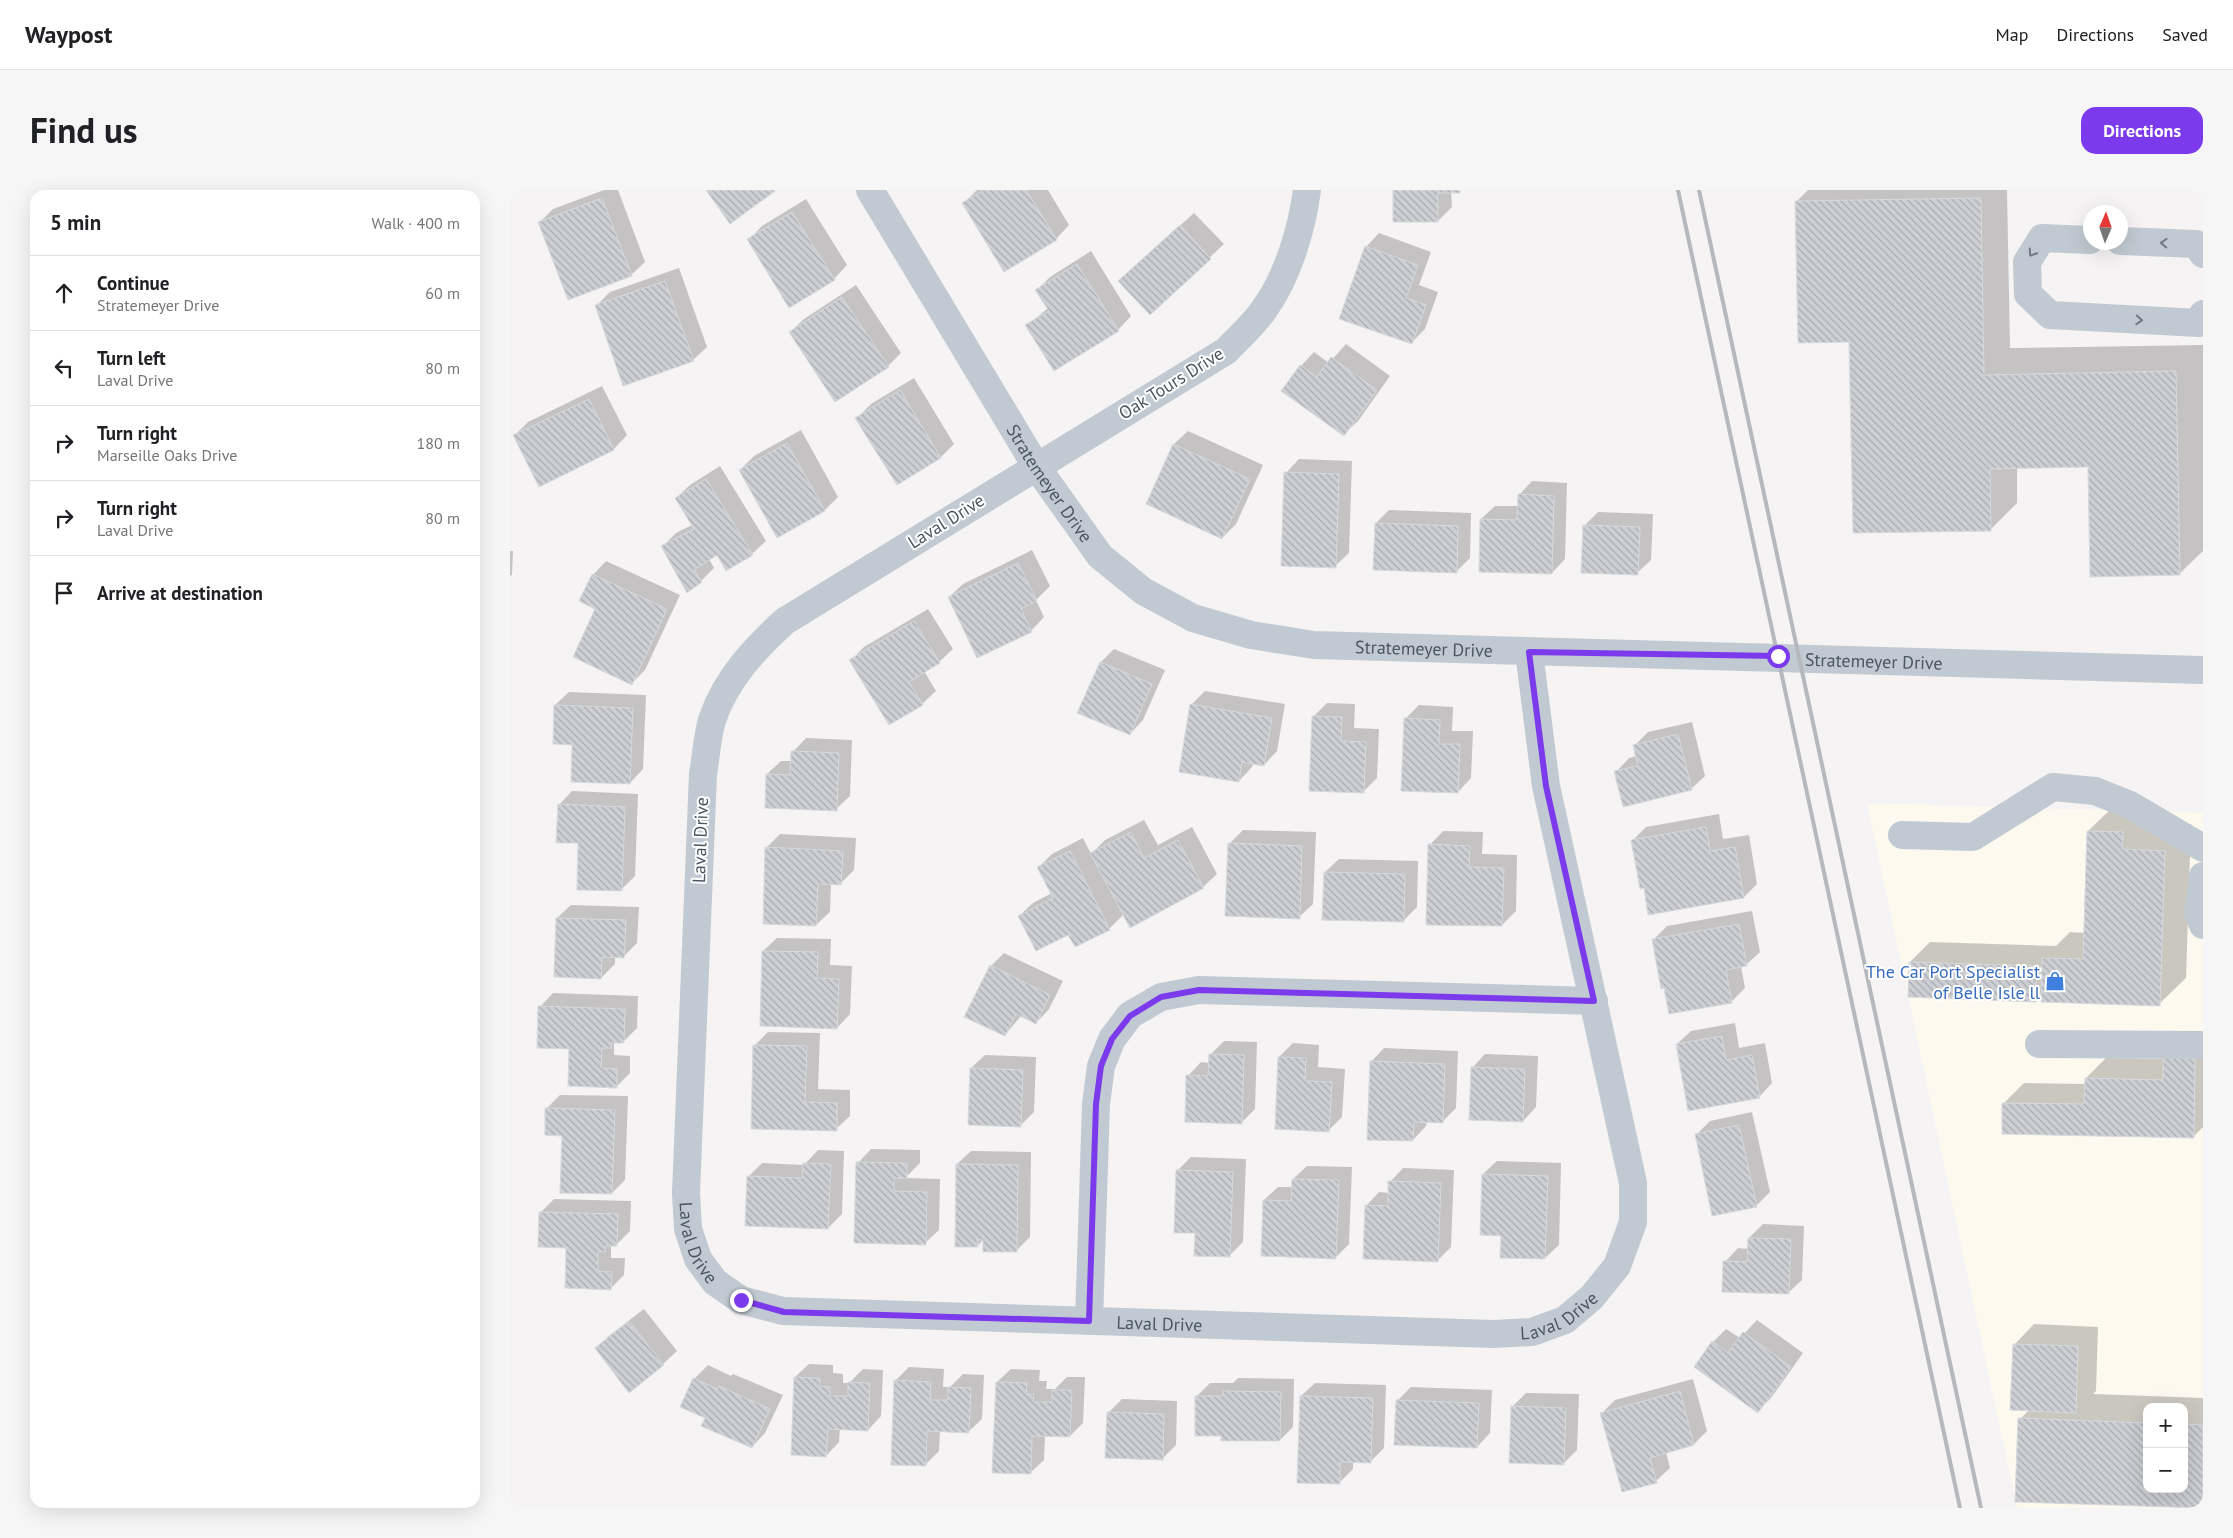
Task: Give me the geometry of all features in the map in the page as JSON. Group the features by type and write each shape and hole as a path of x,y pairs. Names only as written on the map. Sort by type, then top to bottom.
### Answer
{"street":[{"name":"Stratemeyer Drive","path":"870,190 1036,466 1100,556 1143,591 1193,618 1251,636 1314,644 1529,652 1778,656 2203,670"},
{"name":"Oak Tours Drive","path":"1036,466 1226,350 1265,309 1290,261 1304,214 1307,190"},
{"path":"2083,240 2042,238 2027,262 2028,294 2050,315 2202,321"},
{"path":"2128,241 2196,244 2203,254"},
{"name":"Laval Drive","path":"1036,466 785,621 753,650 724,694 712,721 703,774 686,1193 688,1229 698,1259 716,1282 741,1300 784,1312 1493,1334 1532,1332 1565,1320 1592,1298 1617,1266 1633,1222 1633,1183 1546,786 1529,652"},
{"path":"1902,835 1973,837 2053,787 2095,791 2103,794 2130,805 2203,848"},
{"path":"2203,876 2198,913 2203,925"},
{"path":"1089,1321 1096,1104 1101,1066 1112,1039 1130,1016 1161,997 1199,990 1594,1001"},
{"path":"2039,1044 2203,1045"}],"shaded area":[{"path":"1867,803 2203,813 2203,1508 2017,1508"}],"building":[{"path":"706,190 774,190 775,191 730,224"},
{"path":"984,190 1026,190 1057,240 1004,272 962,203"},
{"path":"1393,190 1460,190 1460,193 1438,193 1438,222 1393,222"},
{"path":"602,198 632,276 568,300 538,222"},
{"path":"1981,198 1984,375 2176,371 2180,575 2090,577 2088,467 1990,469 1991,531 1853,533 1849,342 1798,343 1795,201"},
{"path":"792,212 835,280 789,308 747,239"},
{"path":"1180,225 1211,259 1150,315 1118,281"},
{"path":"1365,246 1418,265 1406,298 1426,305 1412,344 1339,319"},
{"path":"1077,264 1119,331 1054,371 1025,325 1049,311 1035,290"},
{"path":"665,281 694,361 623,386 595,305"},
{"path":"842,297 889,367 835,402 789,332"},
{"path":"1331,357 1377,390 1344,436 1281,391 1300,365 1317,377"},
{"path":"900,390 941,458 897,485 855,418"},
{"path":"589,399 614,450 539,487 513,435"},
{"path":"787,443 825,511 777,538 739,470"},
{"path":"1173,444 1250,479 1222,539 1146,504"},
{"path":"1284,472 1339,474 1336,568 1281,566"},
{"path":"706,479 753,555 726,571 717,555 694,570 702,582 687,593 661,546 694,529 675,498"},
{"path":"1518,494 1554,496 1552,574 1479,572 1480,519 1517,520"},
{"path":"1375,523 1458,526 1457,573 1373,570"},
{"path":"1583,525 1640,527 1638,575 1581,573"},
{"path":"1018,563 1037,601 1021,609 1032,632 977,658 948,597"},
{"path":"592,574 667,609 632,685 573,657 595,609 579,601"},
{"path":"914,621 940,663 909,682 923,705 889,725 849,660"},
{"path":"1100,662 1152,684 1130,735 1077,713"},
{"path":"1190,704 1272,718 1264,766 1242,762 1239,782 1179,772"},
{"path":"554,705 633,708 630,784 571,782 572,745 553,744"},
{"path":"1312,716 1342,717 1341,741 1366,742 1364,793 1309,791"},
{"path":"1404,718 1440,720 1439,744 1460,744 1458,793 1401,791"},
{"path":"1678,734 1692,790 1623,807 1614,771 1638,766 1633,745"},
{"path":"791,751 839,753 837,811 765,808 766,774 790,775"},
{"path":"558,804 625,807 622,891 577,890 578,843 556,843"},
{"path":"1706,827 1710,851 1735,847 1744,898 1648,915 1644,888 1640,889 1631,840"},
{"path":"2087,831 2123,832 2122,849 2165,851 2160,1006 2041,1002 2042,958 2083,959"},
{"path":"1131,832 1144,858 1178,840 1204,888 1130,928 1090,853"},
{"path":"1228,843 1302,846 1300,919 1225,916"},
{"path":"1428,844 1470,846 1469,867 1504,868 1502,926 1426,925"},
{"path":"765,847 843,851 841,885 818,884 816,926 763,924"},
{"path":"1070,851 1110,930 1075,947 1068,935 1036,951 1018,916 1053,898 1037,867"},
{"path":"1324,872 1405,874 1404,922 1322,920"},
{"path":"556,918 626,920 624,958 602,957 601,979 554,977"},
{"path":"1739,924 1747,966 1726,970 1732,1003 1669,1014 1664,988 1661,989 1652,939"},
{"path":"762,951 818,952 817,978 839,979 837,1029 760,1026"},
{"path":"1909,962 2037,966 2036,1002 1908,997"},
{"path":"990,965 1050,995 1036,1024 1016,1014 1005,1036 964,1017"},
{"path":"538,1006 625,1009 624,1043 611,1043 612,1048 602,1048 601,1068 617,1069 617,1088 568,1086 569,1049 537,1048"},
{"path":"1722,1036 1726,1060 1752,1055 1760,1098 1688,1111 1676,1044"},
{"path":"753,1045 807,1046 805,1102 837,1103 837,1131 751,1129"},
{"path":"1209,1054 1244,1055 1242,1124 1185,1122 1186,1075 1208,1076"},
{"path":"1278,1057 1306,1058 1305,1081 1332,1082 1329,1132 1275,1129"},
{"path":"2163,1058 2195,1059 2194,1138 2002,1134 2002,1103 2084,1104 2085,1078 2163,1080"},
{"path":"1370,1061 1445,1064 1443,1123 1414,1122 1413,1141 1367,1140"},
{"path":"1471,1067 1525,1069 1523,1122 1469,1120"},
{"path":"970,1068 1023,1070 1021,1127 968,1125"},
{"path":"545,1108 615,1110 612,1194 560,1193 562,1136 545,1135"},
{"path":"1739,1125 1757,1207 1712,1216 1695,1134"},
{"path":"856,1162 907,1163 907,1178 894,1178 894,1191 927,1192 926,1245 854,1243"},
{"path":"803,1163 831,1164 828,1229 745,1226 747,1176 802,1178"},
{"path":"956,1164 1018,1165 1017,1252 983,1252 983,1240 977,1240 978,1247 955,1247"},
{"path":"1176,1170 1233,1172 1230,1257 1194,1256 1195,1233 1174,1233"},
{"path":"1482,1174 1548,1176 1545,1259 1500,1258 1501,1236 1480,1235"},
{"path":"1292,1179 1339,1180 1336,1259 1261,1256 1263,1200 1291,1201"},
{"path":"1388,1181 1441,1183 1438,1262 1363,1259 1365,1205 1388,1206"},
{"path":"539,1212 618,1214 617,1246 606,1246 605,1252 598,1251 598,1271 612,1272 611,1290 565,1288 566,1248 538,1247"},
{"path":"1748,1238 1791,1239 1789,1294 1722,1292 1723,1261 1747,1262"},
{"path":"629,1321 664,1365 629,1393 595,1348"},
{"path":"1743,1332 1791,1367 1758,1413 1694,1367 1712,1341 1728,1353"},
{"path":"2013,1344 2078,1346 2076,1413 2010,1410"},
{"path":"794,1377 820,1378 820,1386 830,1387 830,1396 848,1396 848,1382 870,1383 868,1431 828,1429 826,1457 791,1455"},
{"path":"693,1378 717,1389 719,1386 770,1409 752,1448 701,1426 705,1418 680,1407"},
{"path":"894,1380 931,1382 930,1400 948,1400 948,1387 971,1388 969,1433 927,1431 926,1466 891,1465"},
{"path":"996,1382 1027,1383 1026,1394 1034,1394 1033,1402 1052,1402 1052,1390 1072,1390 1070,1437 1032,1436 1031,1474 992,1473"},
{"path":"1223,1391 1281,1392 1280,1441 1221,1441 1221,1436 1195,1436 1195,1396 1223,1396"},
{"path":"1680,1391 1694,1445 1650,1458 1657,1483 1622,1492 1600,1413"},
{"path":"1300,1396 1373,1398 1371,1463 1340,1462 1340,1484 1297,1483"},
{"path":"1396,1400 1479,1403 1477,1448 1394,1445"},
{"path":"1511,1406 1566,1408 1564,1465 1509,1463"},
{"path":"1107,1412 1164,1414 1163,1460 1105,1458"},
{"path":"2018,1418 2143,1423 2143,1493 2188,1493 2188,1424 2203,1425 2203,1508 2015,1502"}],"railway":[{"path":"1678,190 1960,1508"},
{"path":"1699,190 1981,1508"}],"place":[{"name":"The Car Port Specialist of Belle Isle ll","path":"2055,981"}],"route":[{"path":"741,1300 784,1312 1089,1321 1096,1104 1101,1066 1112,1039 1130,1016 1161,997 1199,990 1594,1001 1546,786 1529,652 1778,656"}]}
